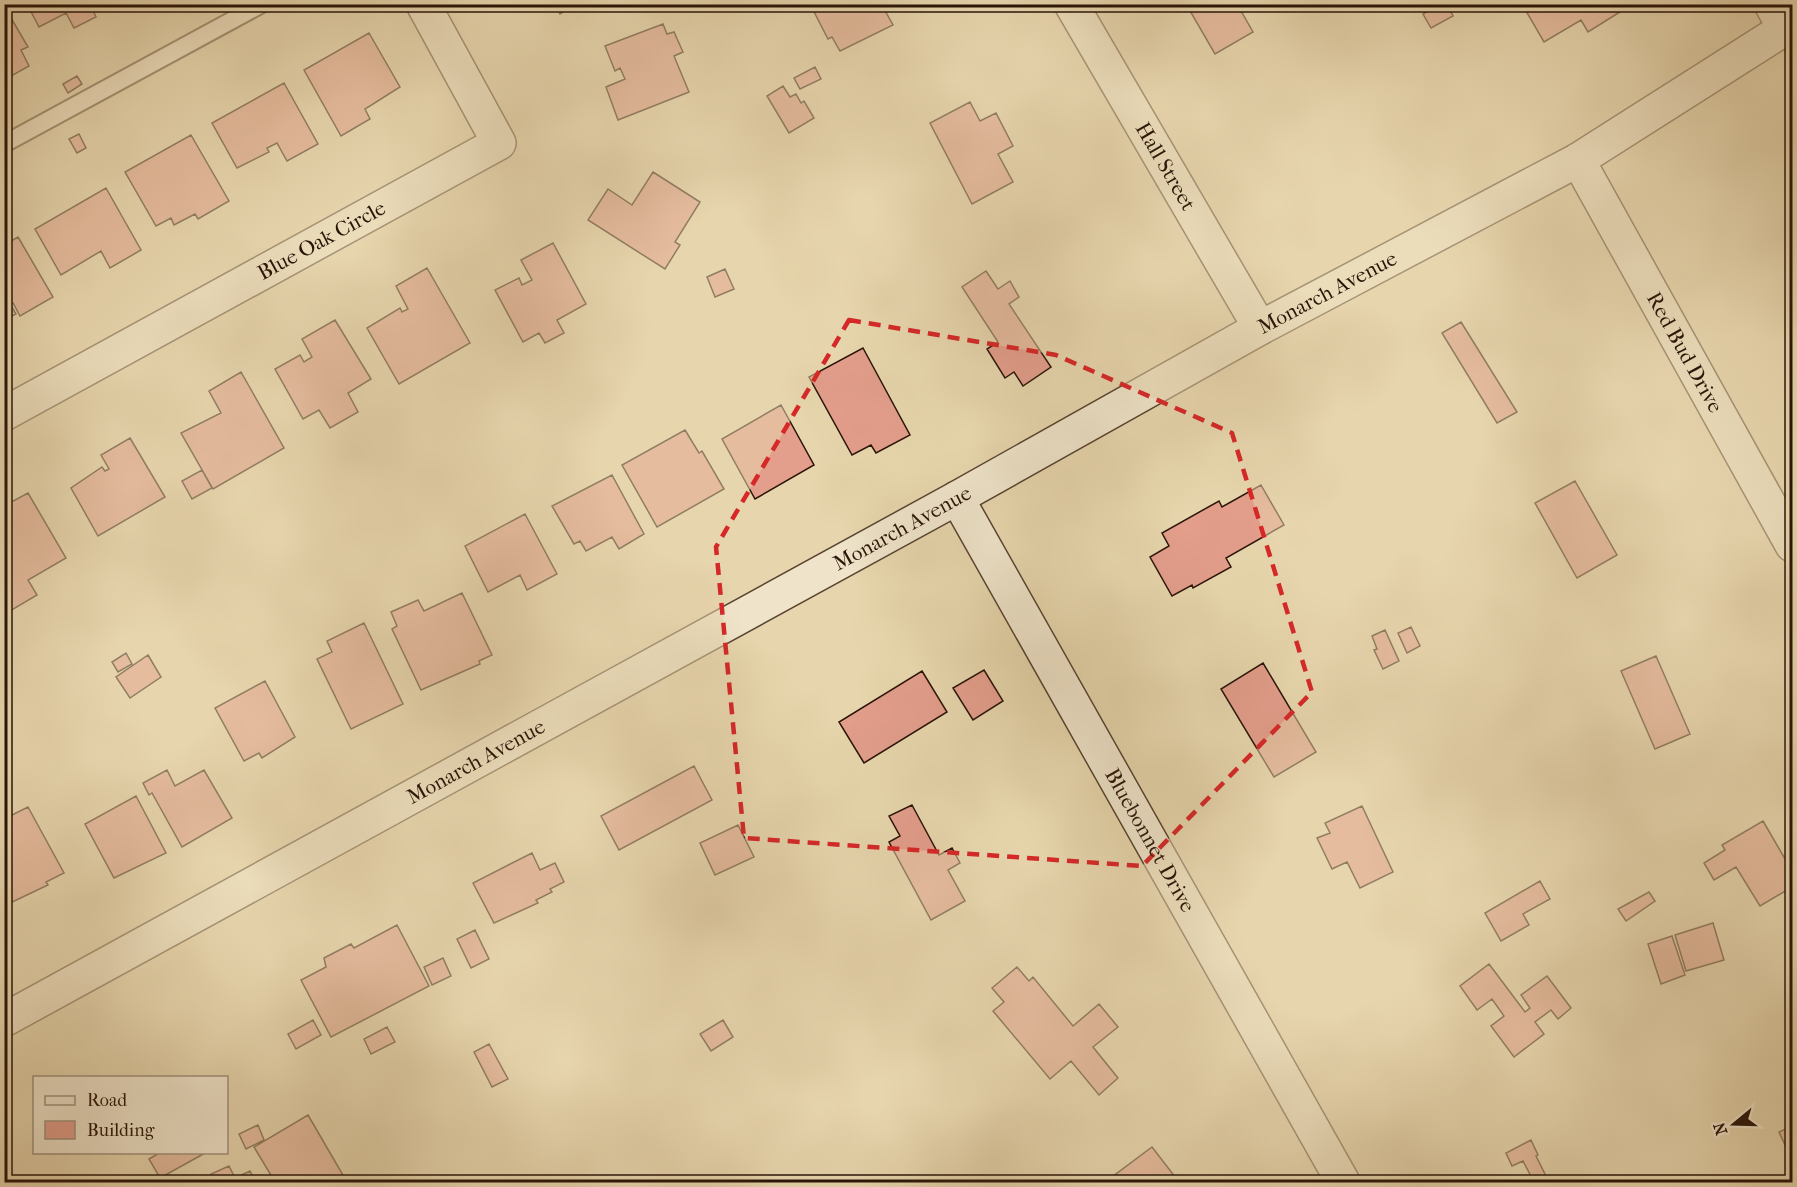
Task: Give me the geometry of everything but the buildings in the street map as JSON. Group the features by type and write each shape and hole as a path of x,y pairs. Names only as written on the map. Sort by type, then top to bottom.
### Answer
{"street":[{"name":"Blue Oak Circle","path":"4,414 499,143 423,4"},
{"name":"Hall Street","path":"1071,4 1260,328"},
{"name":"Monarch Avenue","path":"4,1020 957,498 1260,328 1578,160 1783,19"},
{"name":"Red Bud Drive","path":"1578,160 1792,545"},
{"name":"Bluebonnet Drive","path":"957,498 1343,1182"}],"lane":[{"path":"4,144 261,4"}],"highlighted area":[{"path":"849,320 1056,355 1232,433 1312,692 1142,866 744,838 716,547"}]}
